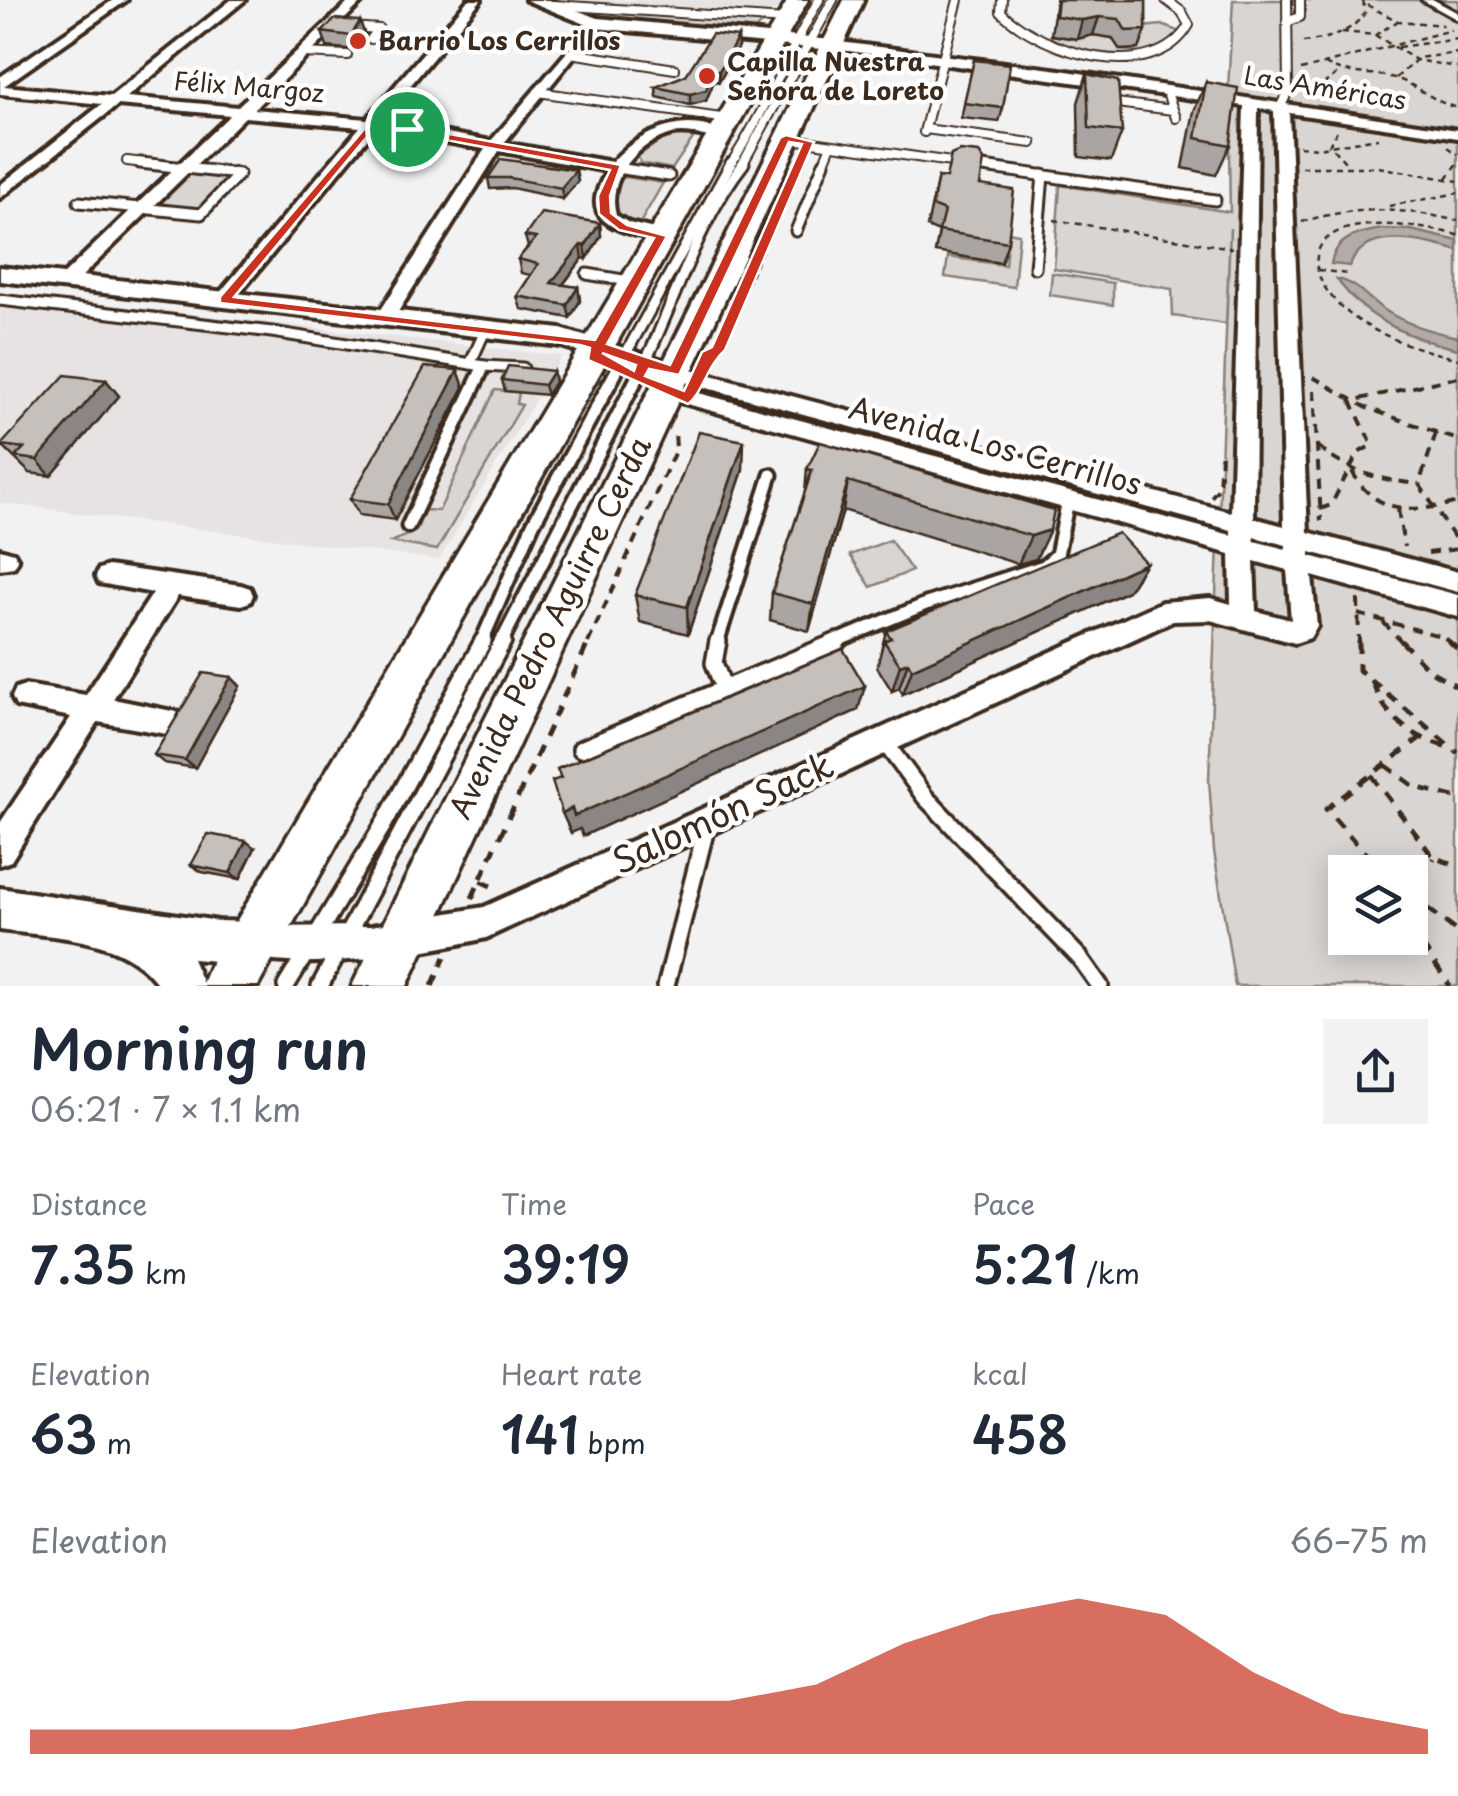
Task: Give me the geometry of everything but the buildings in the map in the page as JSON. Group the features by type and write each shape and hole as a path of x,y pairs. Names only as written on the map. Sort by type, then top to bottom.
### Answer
{"main road":[{"name":"Avenida Pedro Aguirre Cerda","path":"240,964 786,138 800,37 798,0"},
{"name":"Avenida Pedro Aguirre Cerda","path":"379,986 402,938 632,371 635,282 723,127 800,37 854,0"}],"street":[{"path":"0,86 121,0"},
{"path":"0,193 240,0"},
{"path":"66,282 358,0"},
{"path":"224,300 476,0"},
{"name":"Las Américas","path":"534,0 600,16 800,37 1458,134"},
{"path":"1427,0 1458,17"},
{"path":"384,319 495,145 600,16"},
{"name":"Félix Margoz","path":"0,86 372,124 617,168"},
{"path":"1244,617 1242,535 1251,102"},
{"path":"1282,106 1299,550"},
{"path":"661,236 623,227 606,214 604,196 617,168 645,142 674,130 723,127"},
{"name":"Avenida Los Cerrillos","path":"0,274 521,334 632,371 1068,500 1242,535"},
{"name":"Avenida Los Cerrillos","path":"632,371 1299,550 1458,582"},
{"name":"Avenida Los Cerrillos","path":"1299,550 1458,606"},
{"name":"Salomón Sack","path":"0,909 118,929 240,964 308,946 458,930 521,908 1171,610 1210,609 1295,632 1304,626 1299,550"},
{"path":"108,576 241,595"},
{"path":"0,850 172,585"},
{"path":"25,697 168,721"},
{"name":"Salomón Sack","path":"118,929 154,947 172,964 182,986"}],"lane":[{"path":"600,16 614,0"},
{"path":"320,986 632,371 723,175 754,130 819,0"},
{"path":"286,986 385,822 482,642 534,524 676,299 695,248 733,178 752,153 800,37 833,0"},
{"path":"958,0 924,131 1032,143"},
{"path":"1002,0 1001,12 1010,26 1029,38 1056,49 1121,57 1174,48 1186,37 1189,24 1182,12 1166,0"},
{"path":"1282,106 1286,102 1287,0"},
{"path":"1287,22 1300,17 1300,0"},
{"path":"332,25 379,29 372,39"},
{"path":"304,53 346,54"},
{"path":"570,53 675,69"},
{"path":"1100,101 1174,114 1166,90"},
{"path":"538,92 685,113 723,127"},
{"path":"1109,92 1116,103"},
{"path":"674,130 685,113"},
{"path":"786,138 1216,200"},
{"path":"796,231 831,144"},
{"path":"79,202 201,214 238,174 127,160"},
{"name":"Félix Margoz","path":"617,168 669,176"},
{"path":"1035,268 1043,175"},
{"path":"587,274 635,282"},
{"path":"0,300 272,332 470,364 527,369"},
{"path":"470,364 485,330"},
{"path":"408,526 484,366"},
{"path":"724,689 714,663 715,649 771,475"},
{"path":"581,750 926,604 1044,566 1057,554 1068,500"},
{"path":"883,740 925,796 1080,958 1100,986"},
{"path":"666,986 708,821"}],"path":[{"path":"1342,32 1361,20 1364,2 1398,21 1458,27"},
{"path":"1375,35 1398,21"},
{"path":"1286,74 1458,27"},
{"path":"1287,43 1342,32 1375,35 1416,60 1456,67"},
{"path":"1394,47 1458,39"},
{"path":"1396,78 1416,60 1458,53"},
{"path":"1325,64 1338,73 1396,78 1438,106 1458,108"},
{"path":"1323,113 1313,92 1338,73"},
{"path":"1330,145 1336,131 1362,119"},
{"path":"1299,146 1380,138"},
{"path":"1330,145 1348,165"},
{"path":"1447,178 1458,164"},
{"path":"1301,167 1348,165 1458,181"},
{"path":"1302,222 1338,211 1458,194"},
{"path":"1380,207 1458,222"},
{"path":"1397,209 1402,224"},
{"path":"1040,218 1232,248"},
{"path":"432,986 676,450 674,429 632,371 718,350 775,220"},
{"path":"1458,234 1402,224 1370,224 1332,236 1317,250 1317,269 1336,301 1364,322 1418,348 1458,359"},
{"path":"1317,269 1348,274"},
{"path":"1313,377 1351,401 1458,440"},
{"path":"1351,401 1458,377"},
{"path":"1320,509 1331,504 1336,485 1352,471 1358,454 1371,447 1351,401"},
{"path":"1422,556 1458,546 1419,484 1436,433"},
{"path":"1317,446 1352,471 1376,479 1419,484"},
{"path":"1352,471 1368,496 1398,510 1433,509 1458,502"},
{"path":"1398,510 1405,552"},
{"path":"1358,596 1359,670 1458,753"},
{"path":"1358,614 1444,637 1458,650"},
{"path":"1382,620 1430,670 1458,687"},
{"path":"1373,683 1393,719 1420,738 1451,748"},
{"path":"1368,855 1326,809 1420,738"},
{"path":"1385,764 1415,787 1458,798"},
{"path":"1371,775 1434,858 1458,865"},
{"path":"1428,868 1434,858"},
{"path":"1428,910 1458,932"},
{"path":"1428,954 1450,986"}],"shaded area":[{"path":"571,0 783,0 772,16"},
{"path":"1233,0 1458,0 1458,986 1235,986 1214,851 1209,780 1230,228 1226,324 1173,316 1172,289 1054,269 1060,185 1230,212 1228,89"},
{"path":"571,10 763,21 753,33 601,22"},
{"path":"1162,25 1180,32 1168,43 1137,54 1101,53 1051,42 1052,35 1072,39 1085,34 1115,38 1120,50 1134,52 1141,45 1142,27"},
{"path":"667,136 694,137 672,169 640,163 638,156"},
{"path":"187,170 231,174 233,179 212,200 196,209 149,207"},
{"path":"619,179 663,183 640,223 617,218 609,209"},
{"path":"1382,229 1411,230 1458,241 1458,251 1397,239 1368,245 1357,253 1350,266 1331,264 1343,242"},
{"path":"1008,232 1019,234 1014,287 945,277 948,257 1005,265"},
{"path":"1052,273 1113,283 1113,305 1050,295"},
{"path":"1337,279 1356,287 1400,319 1458,337 1458,349 1390,326 1361,306"},
{"path":"0,292 562,356 439,560 0,503"},
{"path":"495,390 519,392 517,404 522,405 437,550 391,542 416,531 425,510 439,511"},
{"path":"890,540 912,571 871,587 850,555"}],"place":[{"name":"Barrio Los Cerrillos","path":"358,41"},
{"name":"Capilla Nuestra Señora de Loreto","path":"707,76"}],"route":[{"path":"407,129 372,124 224,300 581,340 598,346 645,363 637,378 688,398 708,355 718,350 808,142 786,138 674,372 645,363 637,378 593,357 598,346 661,236 623,227 608,218 604,196 617,168 407,129"}]}
